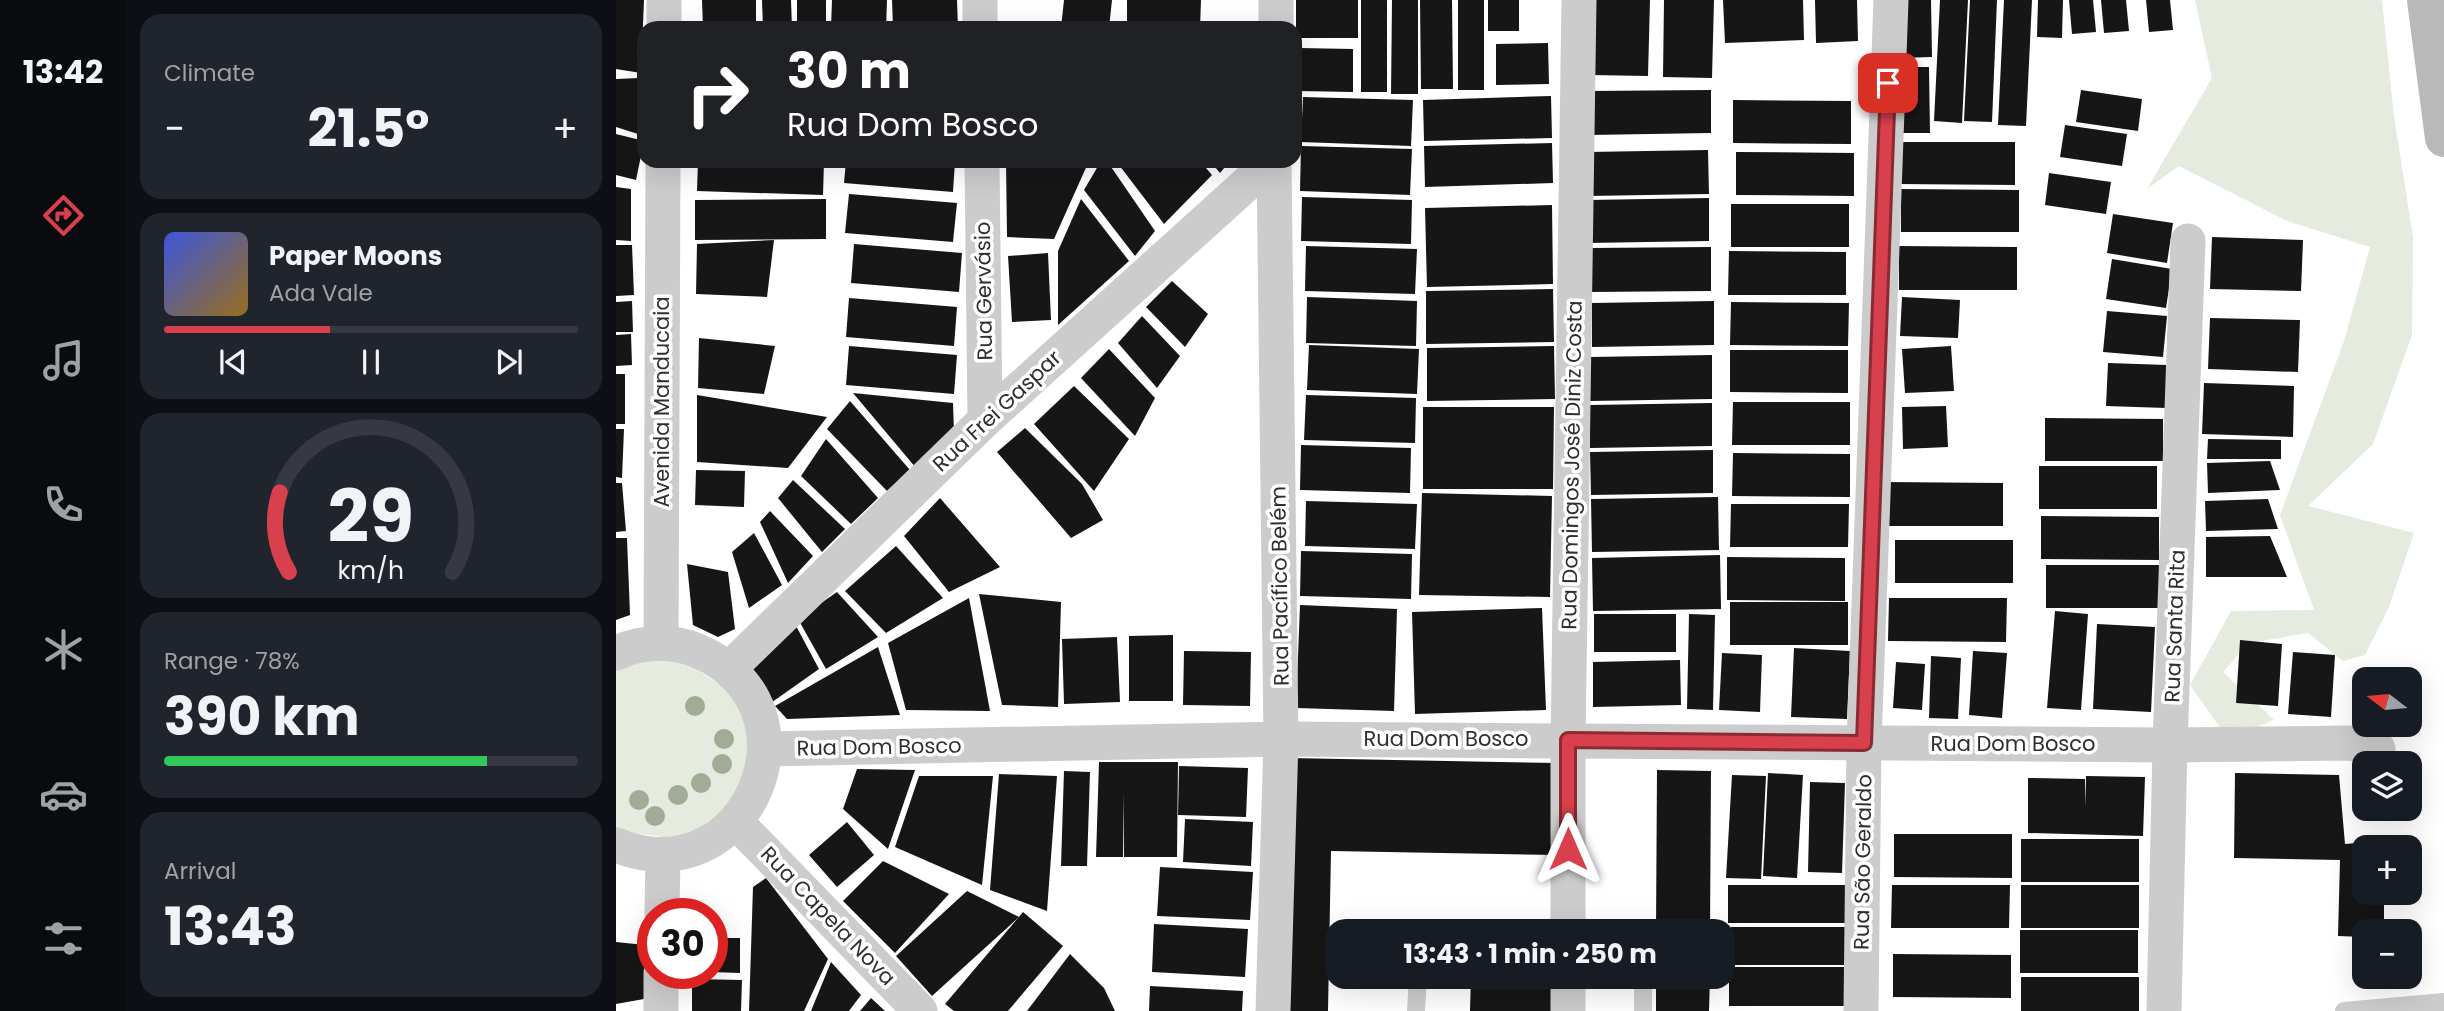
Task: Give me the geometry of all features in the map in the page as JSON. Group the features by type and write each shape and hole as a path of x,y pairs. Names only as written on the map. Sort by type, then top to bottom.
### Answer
{"main road":[{"path":"2426,0 2444,138"}],"street":[{"path":"664,0 664,21"},
{"path":"980,0 980,21"},
{"path":"1276,0 1276,21"},
{"name":"Rua Domingos José Diniz Costa","path":"1568,919 1568,740 1579,0"},
{"name":"Rua São Geraldo","path":"1861,1011 1864,743 1891,0"},
{"name":"Avenida Manducaia","path":"662,643 663,168"},
{"name":"Rua Gervásio","path":"982,168 985,420"},
{"name":"Rua Frei Gaspar","path":"730,668 985,420 1265,168"},
{"name":"Rua Pacífico Belém","path":"1273,168 1282,739 1273,1011"},
{"name":"Rua Santa Rita","path":"2164,1011 2188,241"},
{"path":"616,653 641,644 662,643 688,647 730,668 751,697 762,724 765,749 760,778 751,801 736,822 716,838 692,849 663,854 642,853 616,845"},
{"name":"Rua Dom Bosco","path":"765,749 1282,739 2171,745 2350,743 2378,749"},
{"name":"Rua Capela Nova","path":"736,822 920,1011"},
{"path":"662,898 663,854"},
{"path":"661,989 661,1011"},
{"path":"1568,1011 1569,989"}],"lane":[{"path":"1416,1011 1417,989"},
{"path":"1643,989 1643,1011"},
{"path":"2344,1011 2444,1002"}],"shaded area":[{"path":"2195,0 2382,0 2394,117 2413,237 2412,335 2373,444 2308,506 2414,533 2389,607 2365,655 2343,661 2308,633 2249,643 2223,672 2274,720 2228,739 2190,685 2231,611 2314,610 2280,515 2344,341 2370,247 2287,221 2179,166 2147,189 2212,78"},
{"path":"656,657 684,661 732,693 745,718 751,747 735,802 684,839 616,831 616,669"}],"building":[{"path":"616,0 644,0 643,21 637,21 637,72 616,69"},
{"path":"702,0 756,0 756,21 703,21"},
{"path":"762,0 791,0 792,21 763,21"},
{"path":"797,0 826,0 826,21 797,21"},
{"path":"832,0 887,0 886,21 831,21"},
{"path":"892,0 957,0 958,21 893,21"},
{"path":"1064,0 1112,0 1110,21 1062,21"},
{"path":"1127,0 1201,0 1200,21 1127,21"},
{"path":"1296,0 1358,0 1358,38 1302,38 1302,21 1296,21"},
{"path":"1361,0 1387,0 1387,92 1361,92"},
{"path":"1392,0 1418,0 1418,94 1391,94"},
{"path":"1420,0 1452,0 1453,89 1421,89"},
{"path":"1458,0 1484,0 1484,90 1458,90"},
{"path":"1488,0 1519,0 1519,31 1488,31"},
{"path":"1591,0 1650,0 1648,76 1590,75"},
{"path":"1664,0 1714,0 1712,78 1663,77"},
{"path":"1723,0 1803,0 1804,40 1725,43"},
{"path":"1815,0 1857,0 1858,41 1816,43"},
{"path":"1899,0 1931,0 1932,57 1900,58"},
{"path":"1940,0 1968,0 1962,123 1934,121"},
{"path":"1970,0 1997,0 1992,122 1964,121"},
{"path":"2004,0 2032,0 2026,126 1998,125"},
{"path":"2038,0 2063,0 2062,38 2037,37"},
{"path":"2069,0 2093,0 2096,32 2072,34"},
{"path":"2101,0 2126,0 2129,31 2104,33"},
{"path":"2146,0 2170,0 2173,30 2149,32"},
{"path":"1548,43 1549,84 1496,85 1496,44"},
{"path":"1302,48 1353,49 1353,92 1302,91"},
{"path":"1897,67 1929,67 1930,133 1898,133"},
{"path":"637,78 637,134 616,127 616,79"},
{"path":"1711,90 1711,133 1589,135 1589,91"},
{"path":"2081,90 2142,99 2138,131 2076,122"},
{"path":"1551,96 1552,138 1424,141 1423,100"},
{"path":"1303,97 1413,100 1411,146 1302,142"},
{"path":"1733,100 1851,101 1851,144 1733,143"},
{"path":"2065,125 2127,134 2122,166 2060,157"},
{"path":"616,134 637,139 638,168 636,180 616,175"},
{"path":"1897,142 2015,142 2015,185 1897,184"},
{"path":"1552,143 1553,183 1425,187 1424,146"},
{"path":"1302,146 1412,149 1410,195 1300,191"},
{"path":"1708,150 1709,194 1587,196 1587,152"},
{"path":"1736,152 1854,153 1854,196 1736,195"},
{"path":"698,168 824,168 823,195 697,191"},
{"path":"845,168 955,168 953,192 844,183"},
{"path":"1006,168 1086,168 1054,239 1007,237"},
{"path":"1097,168 1112,168 1155,231 1135,256 1084,190"},
{"path":"1121,168 1206,168 1212,175 1164,224"},
{"path":"2049,173 2111,182 2106,214 2045,205"},
{"path":"616,187 631,189 631,241 616,240"},
{"path":"1901,189 2019,190 2019,232 1901,232"},
{"path":"849,194 957,203 953,242 845,233"},
{"path":"1302,197 1412,200 1411,244 1301,241"},
{"path":"1709,198 1709,241 1587,243 1587,200"},
{"path":"826,199 826,239 695,240 695,200"},
{"path":"1081,199 1129,261 1058,325 1058,251"},
{"path":"1731,204 1849,204 1849,247 1731,247"},
{"path":"1552,205 1553,284 1427,287 1425,208"},
{"path":"2113,214 2173,223 2167,263 2107,253"},
{"path":"2212,237 2303,240 2301,291 2210,289"},
{"path":"774,240 767,297 696,294 697,244"},
{"path":"854,244 962,253 959,292 851,283"},
{"path":"616,245 632,245 634,295 616,296"},
{"path":"1306,246 1417,249 1415,294 1305,291"},
{"path":"1899,246 2017,247 2017,290 1899,290"},
{"path":"1711,247 1711,291 1589,292 1589,248"},
{"path":"1729,251 1846,252 1846,295 1728,295"},
{"path":"1048,253 1051,320 1012,322 1008,256"},
{"path":"2112,259 2172,269 2166,308 2106,299"},
{"path":"1172,281 1208,314 1185,347 1146,307"},
{"path":"1553,289 1554,342 1426,344 1426,291"},
{"path":"1307,297 1417,301 1416,346 1306,343"},
{"path":"1902,297 1960,300 1958,338 1900,336"},
{"path":"849,298 957,307 954,346 846,337"},
{"path":"632,301 633,332 616,332 616,302"},
{"path":"1714,301 1714,345 1592,347 1592,303"},
{"path":"1731,302 1849,303 1848,346 1730,345"},
{"path":"2107,311 2167,316 2163,357 2103,352"},
{"path":"1142,316 1180,356 1157,388 1118,343"},
{"path":"2210,318 2300,320 2298,372 2208,369"},
{"path":"631,334 632,365 616,366 616,335"},
{"path":"699,338 775,346 764,394 698,388"},
{"path":"1309,345 1419,349 1417,394 1307,390"},
{"path":"849,346 957,355 954,394 846,385"},
{"path":"1554,346 1555,399 1427,401 1427,348"},
{"path":"1951,346 1954,391 1905,393 1902,349"},
{"path":"1109,349 1155,398 1135,436 1081,378"},
{"path":"1730,350 1848,350 1848,393 1730,392"},
{"path":"1712,355 1712,399 1590,401 1590,357"},
{"path":"2108,363 2167,365 2166,408 2106,406"},
{"path":"616,374 625,374 625,424 616,424"},
{"path":"2204,383 2294,386 2293,437 2202,434"},
{"path":"1074,386 1129,439 1094,491 1034,424"},
{"path":"853,393 953,403 954,431 916,468"},
{"path":"697,395 827,417 788,468 697,462"},
{"path":"1306,395 1416,398 1415,443 1304,440"},
{"path":"850,401 910,470 887,491 827,429"},
{"path":"1733,402 1850,402 1850,445 1732,445"},
{"path":"1712,403 1712,446 1590,448 1590,405"},
{"path":"1946,406 1948,447 1903,449 1902,407"},
{"path":"1423,407 1554,407 1553,489 1423,489"},
{"path":"2045,418 2163,419 2163,461 2045,461"},
{"path":"1025,428 1082,484 1103,520 1071,538 997,452"},
{"path":"616,429 624,429 622,478 616,477"},
{"path":"826,439 878,498 851,524 801,476"},
{"path":"2208,439 2281,440 2281,459 2207,459"},
{"path":"1301,445 1411,448 1410,493 1300,490"},
{"path":"1713,450 1713,493 1591,495 1590,452"},
{"path":"1733,453 1850,454 1850,497 1732,496"},
{"path":"2270,461 2280,490 2208,493 2207,463"},
{"path":"2039,466 2157,466 2157,509 2039,509"},
{"path":"696,470 745,471 744,507 695,505"},
{"path":"793,480 845,529 822,552 778,498"},
{"path":"1886,482 2003,483 2003,526 1885,526"},
{"path":"616,483 622,483 626,531 616,532"},
{"path":"1422,493 1552,496 1550,597 1419,595"},
{"path":"1718,497 1719,550 1592,552 1591,499"},
{"path":"940,498 1000,567 949,592 904,536"},
{"path":"2268,499 2278,529 2206,531 2205,501"},
{"path":"1306,501 1417,504 1415,549 1305,546"},
{"path":"1731,504 1849,504 1848,547 1730,547"},
{"path":"770,511 813,556 788,583 760,522"},
{"path":"2041,516 2159,517 2159,560 2041,559"},
{"path":"754,533 782,585 749,608 732,552"},
{"path":"2270,536 2287,577 2206,577 2206,537"},
{"path":"616,538 627,538 630,615 616,620"},
{"path":"1895,540 2013,540 2013,583 1895,583"},
{"path":"896,546 943,598 886,633 845,591"},
{"path":"1301,551 1412,554 1411,599 1300,596"},
{"path":"1720,555 1721,609 1593,611 1592,558"},
{"path":"1727,557 1845,558 1845,601 1727,600"},
{"path":"687,564 728,572 735,629 718,637 693,625"},
{"path":"2046,565 2164,565 2164,608 2046,608"},
{"path":"837,592 878,637 826,669 798,619"},
{"path":"979,594 1061,602 1058,707 1002,705"},
{"path":"969,598 990,711 906,710 888,643"},
{"path":"1889,598 2007,598 2006,642 1888,641"},
{"path":"1730,602 1848,602 1848,645 1730,645"},
{"path":"1300,605 1397,609 1394,711 1296,708"},
{"path":"1542,608 1546,710 1415,714 1412,612"},
{"path":"2055,611 2088,614 2081,710 2047,708"},
{"path":"1594,614 1676,614 1676,652 1594,652"},
{"path":"1689,614 1715,615 1713,710 1687,709"},
{"path":"795,624 819,669 768,705 749,666"},
{"path":"2097,624 2155,627 2151,712 2093,709"},
{"path":"1173,635 1173,701 1129,701 1129,636"},
{"path":"1117,637 1120,702 1064,704 1062,639"},
{"path":"2240,640 2282,644 2278,706 2236,703"},
{"path":"878,647 900,715 787,719 775,706"},
{"path":"1794,648 1850,651 1847,719 1791,717"},
{"path":"1184,651 1251,652 1250,706 1183,705"},
{"path":"1973,651 2007,653 2002,718 1969,715"},
{"path":"2293,652 2335,655 2331,717 2288,714"},
{"path":"1722,653 1762,655 1760,712 1719,710"},
{"path":"1931,656 1961,658 1958,719 1929,718"},
{"path":"1680,660 1681,705 1593,707 1593,662"},
{"path":"1896,662 1925,664 1922,710 1893,708"},
{"path":"1290,758 1557,763 1556,855 1331,851 1330,919 1325,919 1325,989 1328,989 1328,1011 1287,1011"},
{"path":"1099,762 1178,762 1177,857 1124,857 1124,792 1123,857 1096,857"},
{"path":"1179,766 1248,768 1246,817 1178,815"},
{"path":"857,769 915,770 888,849 843,809"},
{"path":"1657,770 1711,771 1710,919 1656,919"},
{"path":"1064,771 1090,772 1087,866 1061,866"},
{"path":"1768,773 1803,775 1797,878 1763,876"},
{"path":"2235,773 2339,775 2345,844 2352,843 2352,905 2384,905 2384,919 2352,919 2352,937 2338,936 2340,860 2234,858"},
{"path":"999,774 1057,776 1047,911 990,890"},
{"path":"1732,775 1766,776 1761,879 1726,878"},
{"path":"919,776 993,776 982,885 895,847"},
{"path":"2086,776 2145,777 2143,836 2028,833 2028,778 2085,779 2086,807"},
{"path":"1810,782 1845,783 1842,873 1808,872"},
{"path":"1185,819 1253,822 1251,866 1183,862"},
{"path":"847,822 874,855 837,887 809,855"},
{"path":"1894,834 2012,834 2012,878 1894,877"},
{"path":"2021,839 2139,839 2139,882 2021,882"},
{"path":"883,861 949,894 895,953 843,901"},
{"path":"1160,867 1253,872 1250,920 1157,916"},
{"path":"766,878 828,959 804,1011 749,1011 753,887"},
{"path":"1728,885 1846,885 1845,923 1735,923 1735,919 1728,919"},
{"path":"1892,885 2010,885 2009,928 1891,928"},
{"path":"2021,885 2139,885 2139,928 2021,928"},
{"path":"967,891 1019,917 932,996 896,956"},
{"path":"1023,912 1063,946 1008,1011 954,1011 945,1004"},
{"path":"1154,924 1248,929 1245,977 1152,972"},
{"path":"1735,927 1849,927 1848,965 1735,965"},
{"path":"2020,930 2138,930 2138,973 2020,973"},
{"path":"728,938 740,938 740,973 728,973"},
{"path":"616,942 637,944 637,989 644,989 644,999 616,1004"},
{"path":"1070,954 1104,988 1115,1011 1027,1011"},
{"path":"1893,954 2011,955 2011,998 1893,997"},
{"path":"831,962 861,995 849,1011 811,1011"},
{"path":"1735,967 1846,967 1846,1006 1729,1006 1729,989 1735,989"},
{"path":"2021,977 2139,977 2139,1011 2021,1011"},
{"path":"728,980 742,980 741,1011 692,1011 692,989 728,989"},
{"path":"1150,986 1243,991 1242,1011 1149,1011"},
{"path":"1471,989 1553,989 1552,1011 1470,1011"},
{"path":"1656,989 1710,989 1709,1011 1656,1011"},
{"path":"871,998 885,1011 860,1011"}],"route":[{"path":"1568,849 1568,740 1864,743 1888,83"}]}
